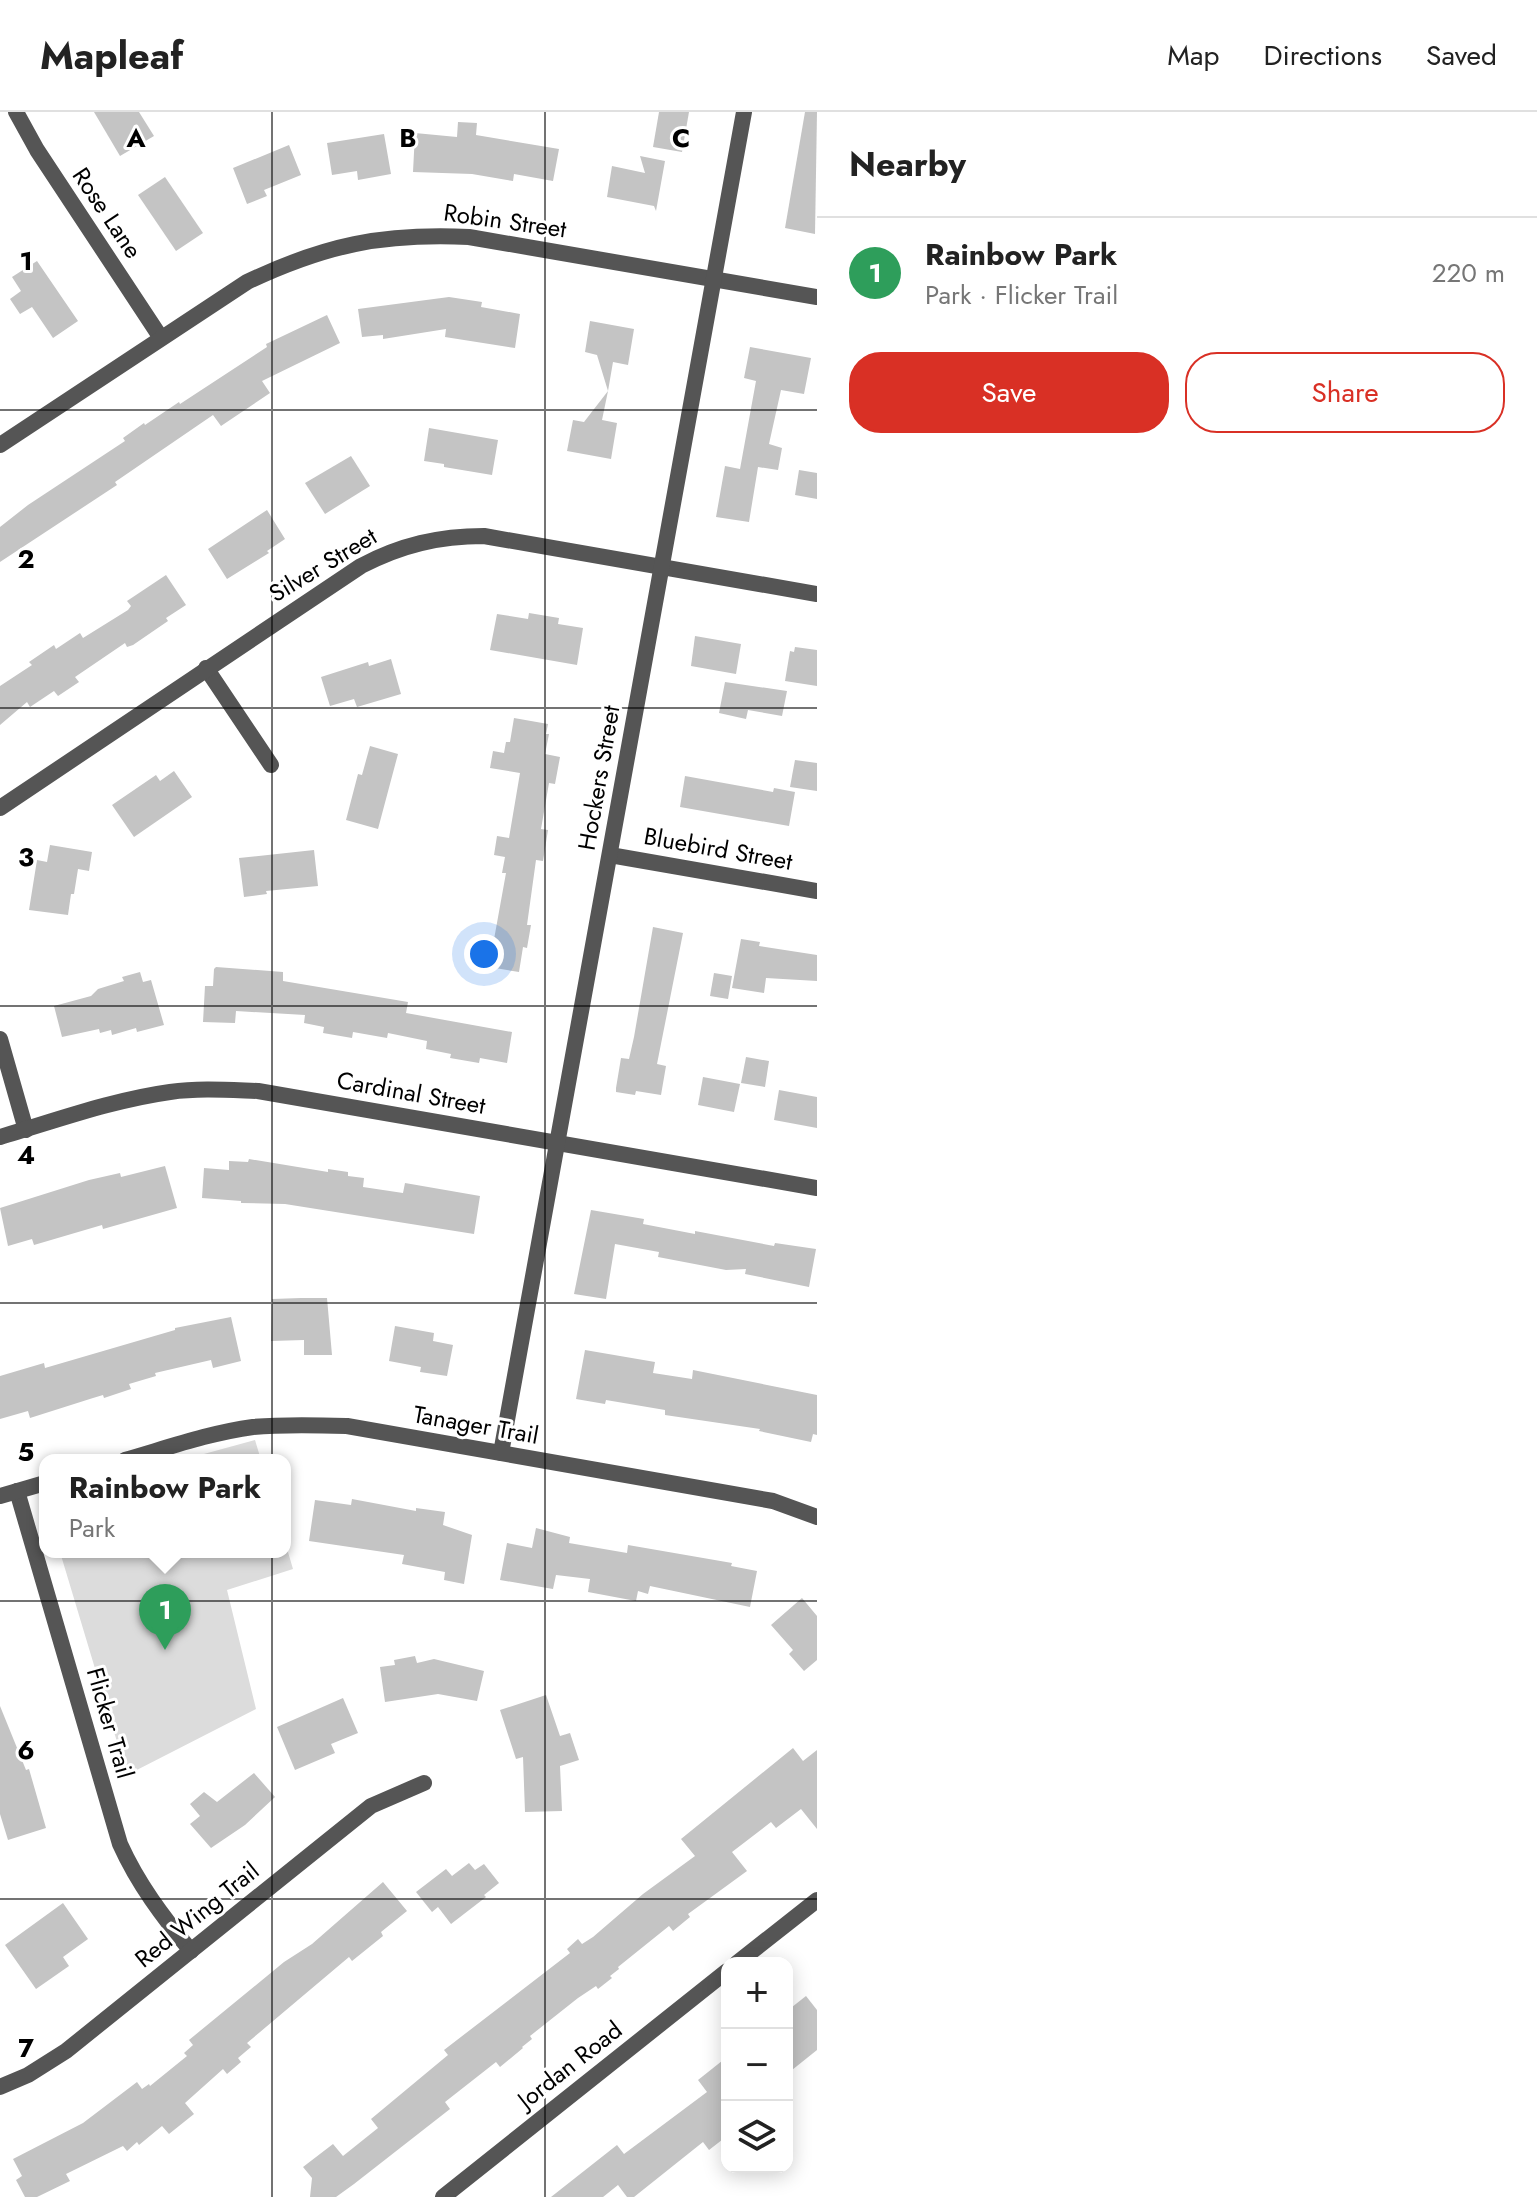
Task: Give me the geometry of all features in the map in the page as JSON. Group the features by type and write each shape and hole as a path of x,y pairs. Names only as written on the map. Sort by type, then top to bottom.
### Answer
{"street":[{"name":"Rose Lane","path":"16,112 37,150 161,338"},
{"name":"Hockers Street","path":"501,1453 744,112"},
{"name":"Robin Street","path":"0,445 247,282 289,262 332,248 377,239 423,235 469,237 817,297"},
{"name":"Silver Street","path":"0,808 361,566 389,551 423,540 484,536 817,594"},
{"path":"206,668 271,765"},
{"name":"Bluebird Street","path":"610,855 817,891"},
{"path":"0,1039 26,1130"},
{"name":"Cardinal Street","path":"0,1137 125,1101 169,1092 213,1089 258,1091 817,1188"},
{"name":"Tanager Trail","path":"146,1454 207,1436 251,1428 296,1424 347,1426 773,1501 817,1517"},
{"path":"0,1496 39,1485"},
{"name":"Flicker Trail","path":"17,1491 120,1844 135,1876 158,1911 191,1951"},
{"name":"Red Wing Trail","path":"0,2087 28,2075 66,2051 371,1806 424,1783"},
{"path":"745,1957 817,1900"},
{"name":"Jordan Road","path":"443,2197 721,1976"}],"shaded area":[{"path":"255,1440 259,1454 204,1454"},
{"path":"62,1558 290,1558 293,1569 227,1590 256,1709 127,1775"}],"building":[{"path":"94,112 139,112 154,136 120,156"},
{"path":"659,112 689,112 682,152 653,147"},
{"path":"805,112 817,112 815,234 785,228"},
{"path":"458,122 477,123 476,135 559,149 553,181 514,174 513,181 472,174 413,172 415,133 457,137"},
{"path":"384,134 391,174 358,180 357,171 332,175 327,143"},
{"path":"289,145 301,175 264,190 267,196 247,204 233,168"},
{"path":"640,156 665,161 656,211 654,206 607,197 612,166 645,173"},
{"path":"165,177 203,233 176,251 138,195"},
{"path":"37,261 78,321 53,338 32,307 20,314 10,299 21,291 12,277"},
{"path":"449,297 482,302 481,307 520,314 515,348 445,337 446,329 383,339 383,335 362,337 358,309"},
{"path":"327,315 340,343 262,381 270,393 221,426 213,415 115,482 117,485 0,562 0,527 28,505 125,441 123,438 144,423 180,404 267,347 266,344"},
{"path":"590,321 634,329 628,365 613,362 608,391 597,355 585,352"},
{"path":"750,347 811,358 804,394 781,390 769,444 782,448 778,470 758,467 749,522 716,517 725,466 740,469 756,381 744,378"},
{"path":"608,391 602,420 617,423 611,459 567,451 573,420 584,422"},
{"path":"429,428 498,440 492,475 424,461"},
{"path":"351,456 370,486 325,514 305,483"},
{"path":"799,470 817,473 817,499 795,495"},
{"path":"267,510 285,539 267,551 269,553 227,579 208,549"},
{"path":"166,575 186,605 133,645 127,647 125,643 75,677 79,682 58,696 54,691 30,707 27,702 0,725 0,686 32,665 29,662 54,645 56,649 80,633 83,638 128,610 131,606 127,601"},
{"path":"529,613 559,618 558,624 583,628 577,665 490,650 497,614 528,619"},
{"path":"695,636 741,644 736,674 691,666"},
{"path":"795,647 817,650 817,686 785,681 790,651 794,652"},
{"path":"391,659 401,694 357,707 354,699 330,706 321,677 368,662 369,666"},
{"path":"725,682 787,691 782,716 748,710 746,719 719,713"},
{"path":"514,718 548,724 545,754 560,757 555,784 549,783 541,829 548,830 543,861 536,860 527,925 531,925 519,972 489,967 506,873 502,873 505,857 494,855 497,836 509,838 520,773 490,768 493,751 504,753 506,742 510,742"},
{"path":"370,746 398,754 378,829 346,820 358,774 362,775"},
{"path":"795,760 817,763 817,791 790,787"},
{"path":"174,771 192,797 134,837 112,805 156,775 160,781"},
{"path":"685,776 773,792 774,788 795,792 789,826 680,807"},
{"path":"50,845 92,852 89,871 78,869 68,915 29,910 37,860 47,862"},
{"path":"314,850 318,886 266,891 267,894 244,897 239,858"},
{"path":"653,927 683,933 657,1064 666,1066 661,1095 616,1092 621,1058 629,1059 634,1037"},
{"path":"741,939 760,942 759,946 817,955 817,981 766,978 764,993 732,988"},
{"path":"216,967 283,972 283,981 408,1002 406,1013 512,1032 507,1063 480,1058 479,1063 450,1058 451,1054 426,1049 427,1041 388,1033 387,1038 353,1032 352,1038 323,1033 324,1027 304,1023 305,1015 236,1011 235,1023 203,1022 205,986 213,986"},
{"path":"140,972 143,982 151,980 164,1025 112,1035 111,1030 100,1033 99,1029 62,1037 54,1006 91,996 98,989 124,981 122,977"},
{"path":"714,973 732,976 728,999 710,996"},
{"path":"746,1057 769,1061 765,1087 741,1083"},
{"path":"703,1077 740,1084 734,1112 698,1105"},
{"path":"779,1090 817,1097 817,1128 774,1120"},
{"path":"249,1159 328,1172 328,1169 348,1172 348,1176 364,1178 363,1187 403,1193 405,1183 480,1196 474,1234 285,1204 202,1198 204,1168 229,1170 229,1161 248,1162"},
{"path":"165,1166 177,1208 34,1245 32,1239 8,1246 0,1208 89,1180 120,1173 121,1177"},
{"path":"591,1210 644,1219 643,1224 695,1234 695,1231 774,1246 775,1243 816,1249 809,1287 745,1274 746,1269 726,1270 658,1257 659,1252 615,1244 606,1299 574,1294"},
{"path":"327,1298 332,1355 304,1355 304,1340 271,1341 272,1299"},
{"path":"231,1317 241,1361 213,1368 211,1360 155,1373 156,1376 129,1384 131,1389 104,1398 103,1395 30,1418 28,1411 0,1419 0,1376 44,1363 45,1368 175,1328"},
{"path":"395,1326 434,1333 433,1341 453,1345 447,1376 420,1372 421,1367 389,1361"},
{"path":"585,1350 655,1362 653,1373 692,1379 693,1370 817,1395 817,1435 813,1434 811,1442 760,1429 665,1415 665,1410 606,1400 605,1404 576,1399"},
{"path":"352,1499 416,1511 416,1508 445,1512 443,1525 472,1535 464,1584 444,1580 445,1572 402,1564 404,1555 309,1541 315,1500 351,1505"},
{"path":"536,1528 570,1537 569,1543 627,1553 628,1545 732,1563 731,1566 757,1571 750,1607 650,1586 648,1594 638,1591 636,1601 588,1592 590,1579 556,1575 553,1589 500,1580 507,1543 532,1548"},
{"path":"802,1598 817,1616 817,1660 804,1671 789,1654 793,1650 771,1625"},
{"path":"415,1656 417,1663 434,1659 484,1671 477,1701 438,1694 385,1702 380,1667 395,1665 394,1660"},
{"path":"546,1695 560,1736 570,1733 579,1760 560,1766 562,1811 525,1812 523,1757 516,1759 500,1710"},
{"path":"343,1698 358,1733 331,1744 335,1753 295,1770 277,1727"},
{"path":"0,1706 26,1770 29,1769 46,1828 8,1840 0,1814"},
{"path":"793,1748 803,1761 817,1750 817,1829 801,1809 776,1828 771,1822 732,1852 747,1871 688,1914 690,1917 673,1931 669,1926 618,1967 610,1976 612,1978 598,1989 596,1986 578,1998 530,2036 532,2039 500,2067 496,2062 445,2102 450,2109 354,2184 336,2197 310,2197 312,2178 303,2167 333,2144 343,2156 378,2128 371,2119 448,2055 444,2050 570,1953 567,1949 578,1939 582,1944 593,1937 643,1894 695,1856 681,1839"},
{"path":"254,1773 275,1797 245,1825 211,1848 190,1824 200,1816 190,1804 204,1792 217,1802"},
{"path":"469,1863 475,1870 484,1864 499,1883 451,1924 438,1907 432,1912 416,1892 446,1869 452,1876"},
{"path":"383,1882 407,1911 381,1932 383,1936 352,1961 349,1957 247,2043 251,2047 238,2058 241,2062 227,2074 223,2069 185,2103 194,2114 169,2134 162,2126 127,2151 123,2146 66,2174 70,2181 37,2197 25,2197 16,2180 22,2176 13,2159 83,2123 137,2082 142,2089 150,2086 187,2056 184,2053 193,2045 189,2040 284,1962 312,1944"},
{"path":"63,1903 88,1939 63,1957 69,1966 36,1989 5,1945"},
{"path":"806,1996 817,2010 817,2050 793,2069 793,2029 793,2006"},
{"path":"721,2062 721,2141 709,2150 703,2142 634,2197 627,2197 618,2185 603,2197 551,2197 617,2145 624,2154 707,2092 698,2080"}],"place":[{"name":"Rainbow Park","path":"165,1650"}]}
